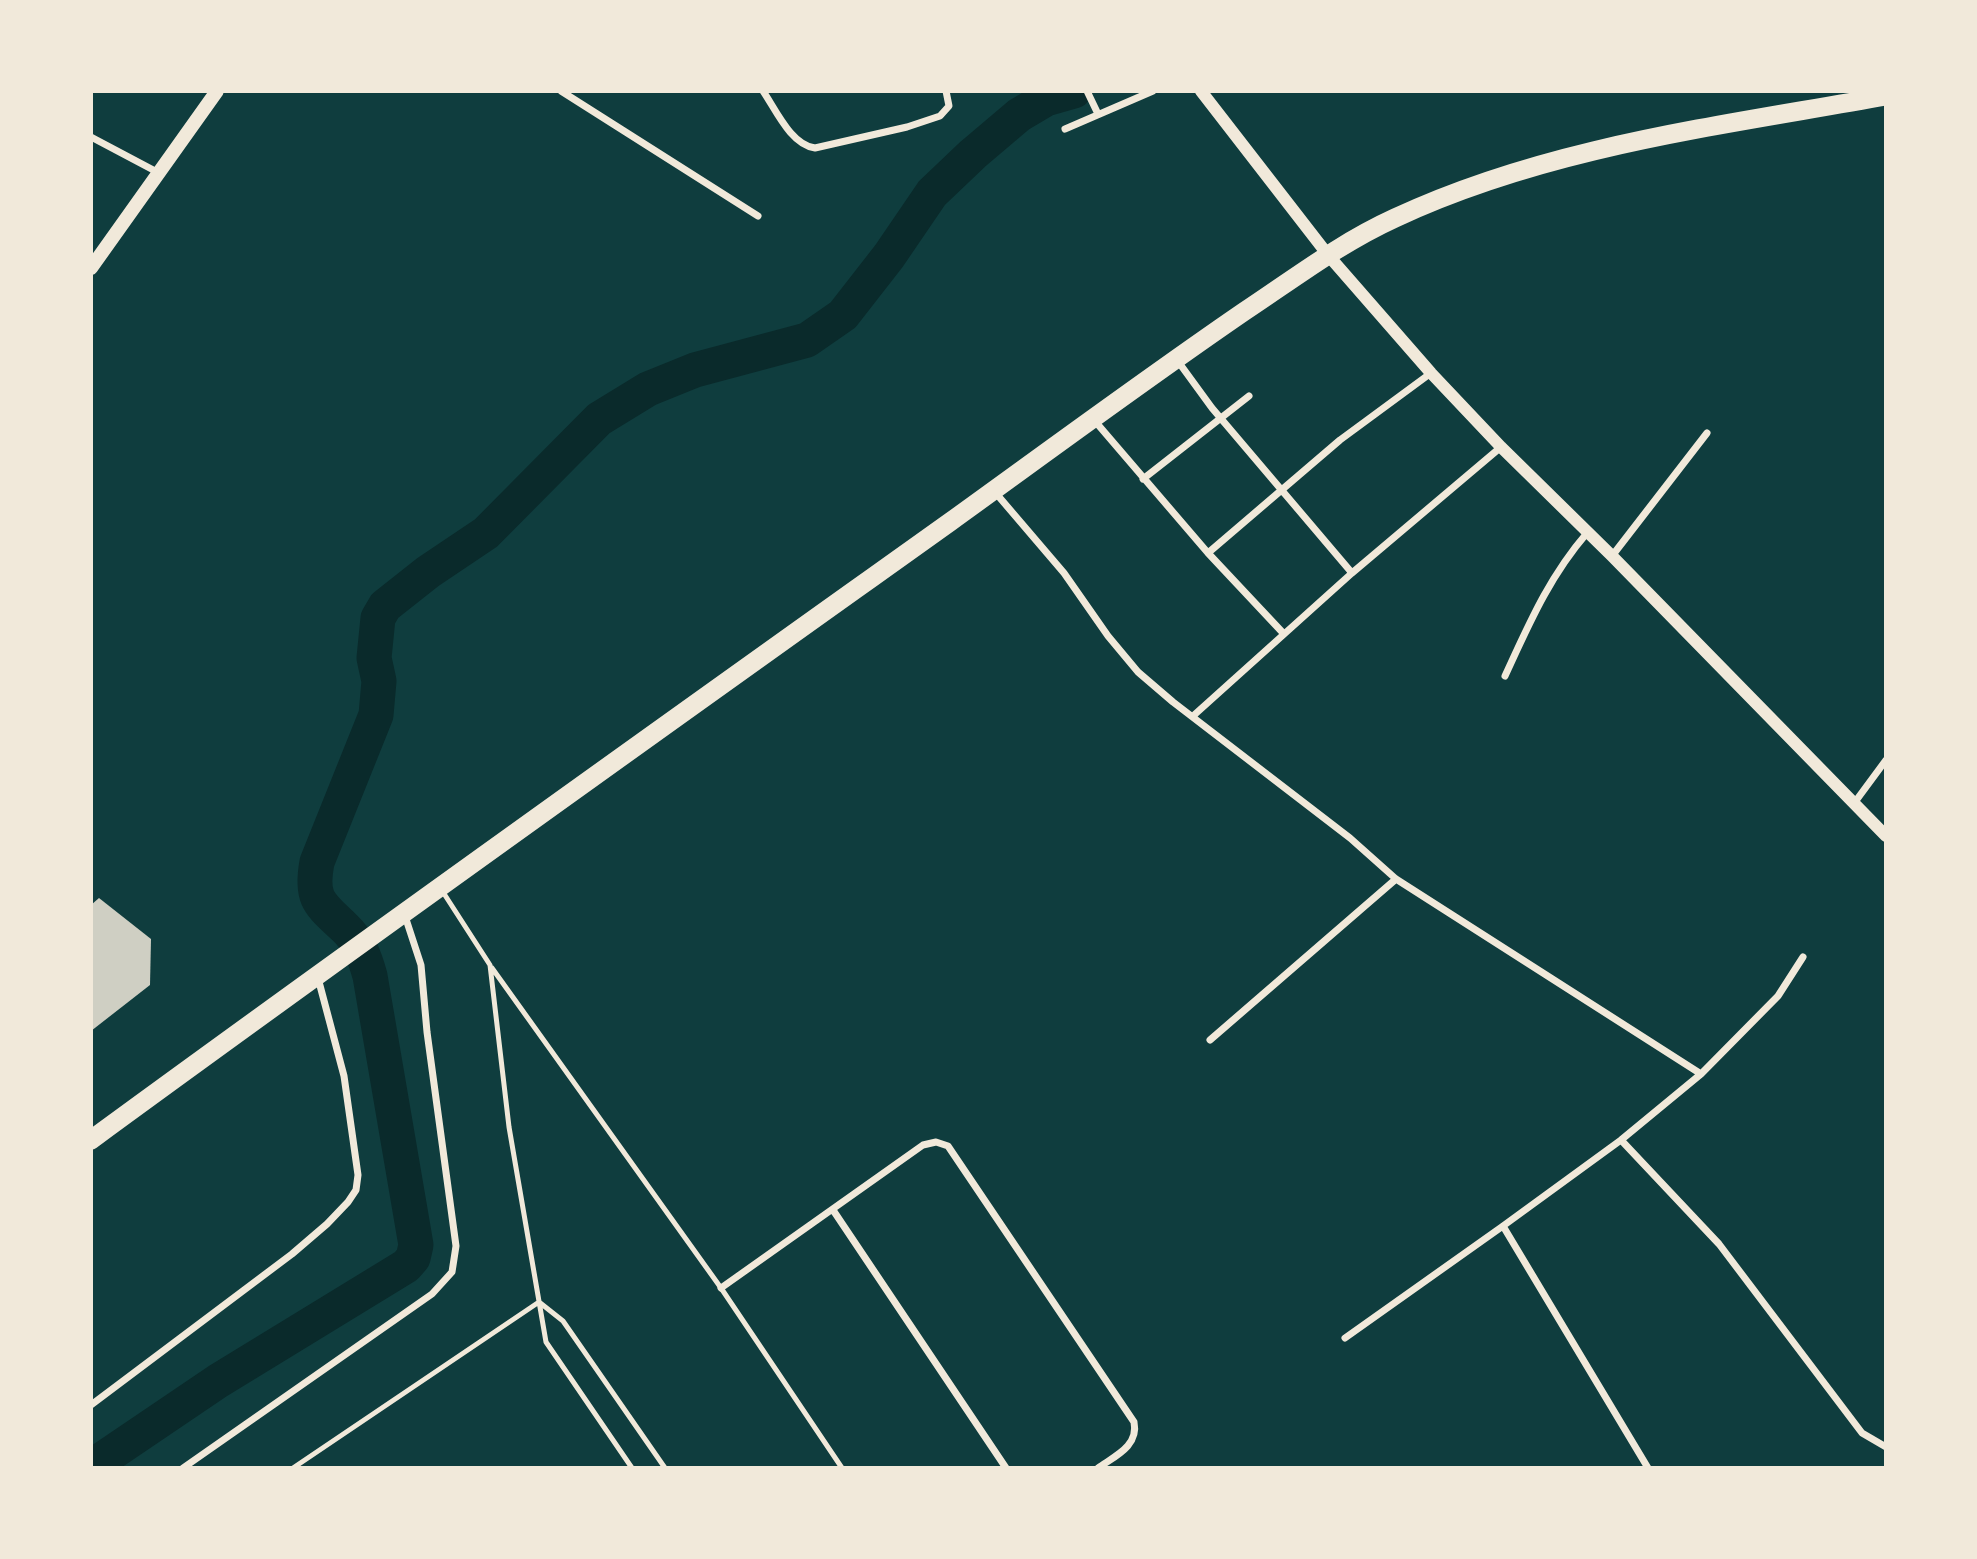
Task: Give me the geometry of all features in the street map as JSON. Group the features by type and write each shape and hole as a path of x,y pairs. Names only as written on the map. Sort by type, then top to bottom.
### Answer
{"highway":[{"path":"91,1140 320,972 1176,358 1328,255 1392,219 1430,203 1562,159 1678,133 1886,96"}],"main road":[{"path":"91,268 217,91"}],"street":[{"path":"561,91 758,216"},
{"path":"763,91 796,139 806,147 815,148 906,127 940,116 949,106 946,91"},
{"path":"1087,91 1097,113"},
{"path":"1065,128 1153,91"},
{"path":"1201,91 1328,255 1431,373 1886,836"},
{"path":"91,136 159,174"},
{"path":"1176,358 1221,418 1352,573"},
{"path":"1208,553 1340,440 1431,373"},
{"path":"1143,479 1249,396"},
{"path":"1092,419 1208,553 1284,634"},
{"path":"1612,556 1707,433"},
{"path":"1193,716 1352,573 1501,447"},
{"path":"994,490 1064,573 1108,636 1138,671 1350,838 1396,878 1701,1074"},
{"path":"1505,676 1537,606 1564,560 1587,533"},
{"path":"1855,802 1886,760"},
{"path":"1210,1040 1396,878"},
{"path":"183,1468 432,1294 452,1272 456,1246 427,1032 421,965 398,916"},
{"path":"1345,1338 1620,1140 1701,1074 1778,996 1803,957"},
{"path":"91,1405 292,1254 327,1224 348,1202 356,1189 358,1175 344,1076 320,972"},
{"path":"1620,1140 1719,1244 1863,1433 1886,1447"},
{"path":"721,1289 923,1145 936,1142 948,1146 1134,1422 1136,1431 1126,1448 1098,1468"},
{"path":"833,1209 1006,1468"},
{"path":"1503,1226 1648,1468"}],"lane":[{"path":"440,886 490,965 721,1289 842,1468"},
{"path":"490,965 509,1127 546,1342 632,1468"},
{"path":"293,1468 539,1302"},
{"path":"539,1302 564,1321 665,1468"}],"building":[{"path":"99,898 151,939 150,985 91,1031 91,905"}],"waterway":[{"path":"91,1467 218,1381 406,1266 413,1258 416,1245 370,976 358,944 323,907 315,885 317,862 376,715 379,681 374,658 378,618 385,606 428,572 486,533 599,419 648,389 695,370 807,340 843,315 889,256 932,193 1019,115 1046,99 1074,91"}]}
